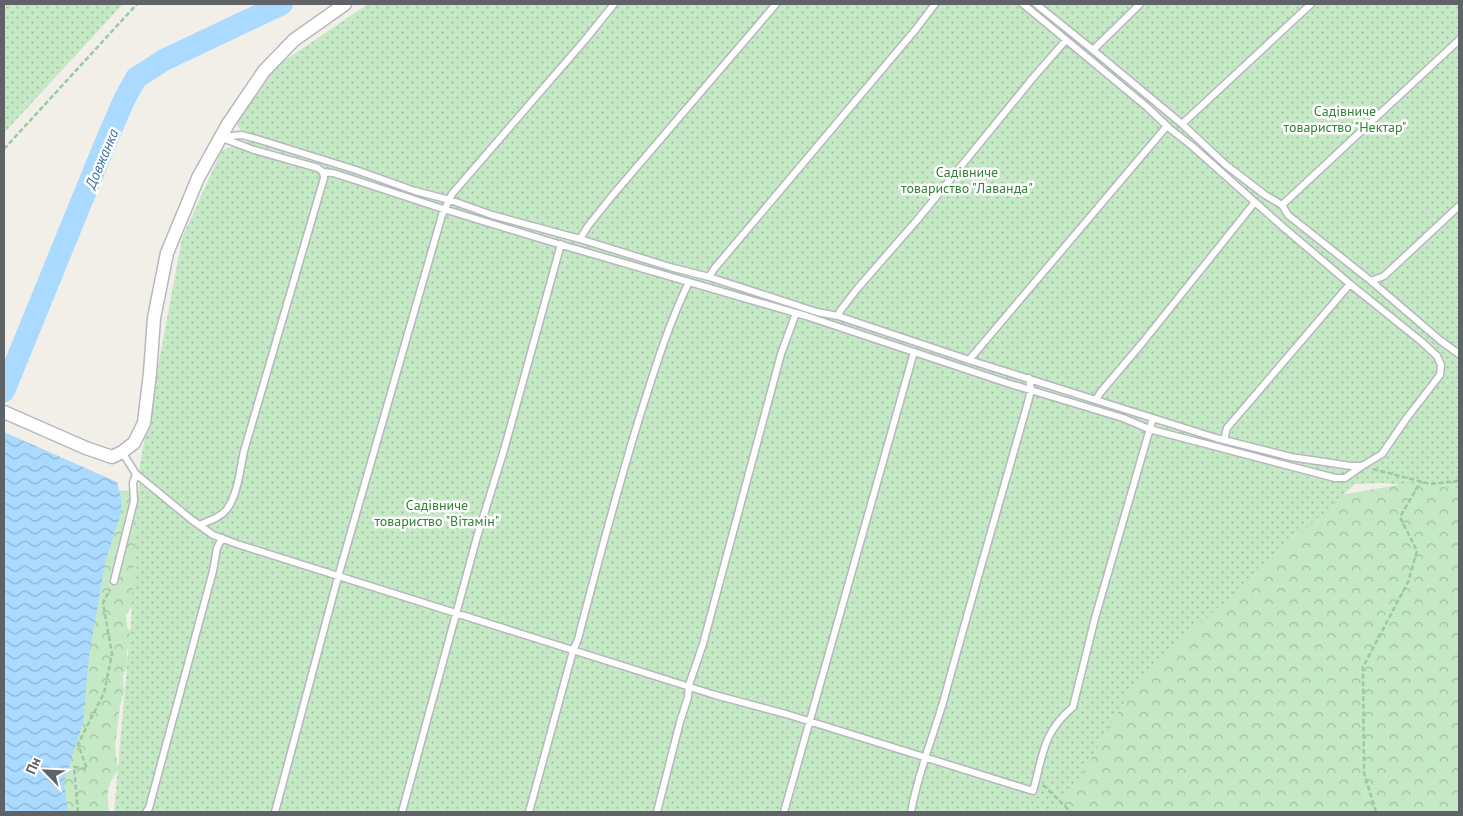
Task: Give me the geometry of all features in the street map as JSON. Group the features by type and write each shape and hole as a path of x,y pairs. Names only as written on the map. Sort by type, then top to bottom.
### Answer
{"street":[{"path":"4,412 86,448 112,457 134,443 144,423 154,318 167,253 198,178 221,137 264,71 294,40 345,4"}],"lane":[{"path":"275,812 338,576 433,244 445,209 452,194 614,4"},
{"path":"580,239 618,189 776,4"},
{"path":"709,277 936,4"},
{"path":"221,137 254,150 318,168 323,172 358,180 445,209 796,313 1006,384 1123,418 1150,429 1335,478 1345,478 1382,454 1440,375 1441,365 1437,356 1350,284 1147,107 1023,4"},
{"path":"1036,4 1182,124 1226,165 1265,195 1282,205 1288,215 1441,342 1459,354"},
{"path":"1093,50 1140,4"},
{"path":"1182,124 1310,4"},
{"path":"838,316 840,310 857,289 918,219 1066,40"},
{"path":"1282,205 1459,40"},
{"path":"969,360 1167,126"},
{"path":"221,137 241,135 258,139 492,215 709,277 817,312 838,316 969,360 1224,440 1291,457 1362,466"},
{"path":"199,525 215,518 226,510 234,497 244,451 324,178 323,172"},
{"path":"1096,400 1100,392 1255,202"},
{"path":"1371,282 1384,276 1459,206"},
{"path":"402,812 476,537 504,450 561,244"},
{"path":"530,812 623,472 655,367 680,300 689,282"},
{"path":"1224,440 1227,428 1350,284"},
{"path":"657,812 688,697 688,686 703,644 782,354 796,313"},
{"path":"784,812 914,352"},
{"path":"911,812 916,784 926,758 1031,390 1029,378"},
{"path":"122,452 136,474 213,535 573,651 810,722 1033,792 1042,754 1051,731 1062,717 1073,708 1095,618 1153,418"},
{"path":"114,581 134,501 133,483 136,474"},
{"path":"146,812 149,808 172,726 213,571 217,548 222,538"}],"path":[{"path":"4,149 137,4"},
{"path":"1362,466 1430,484 1459,481"},
{"path":"1376,812 1364,773 1363,667 1408,582 1417,551 1400,517 1421,481"},
{"path":"78,812 74,767 87,768 78,744 104,693 112,654 104,602 114,581"},
{"path":"1037,779 1071,812"}],"green space":[{"path":"4,4 127,4 121,6 4,133"},
{"path":"368,4 1459,4 1459,488 1380,483 1355,484 1135,683 1076,785 1053,812 114,812 131,620 140,464 182,238 222,150 248,141 236,123 278,65"},
{"path":"1459,474 1459,812 1050,812 1058,726 1341,495"},
{"path":"132,490 144,494 147,585 126,615 127,626 132,636 127,650 127,666 123,676 124,691 120,706 115,747 118,770 108,790 109,812 58,812 115,495 120,491"}],"water":[{"path":"4,432 117,482 121,497 121,512 105,563 89,656 83,722 64,782 68,812 4,812"}],"waterway":[{"name":"Довжанка","path":"4,391 105,144 124,100 136,78 164,60 282,4"}],"park label":[{"name":"Садівниче товариство \"Нектар\"","path":"1345,120"},
{"name":"Садівниче товариство \"Лаванда\"","path":"967,180"},
{"name":"Садівниче товариство \"Вітамін\"","path":"437,514"}]}
